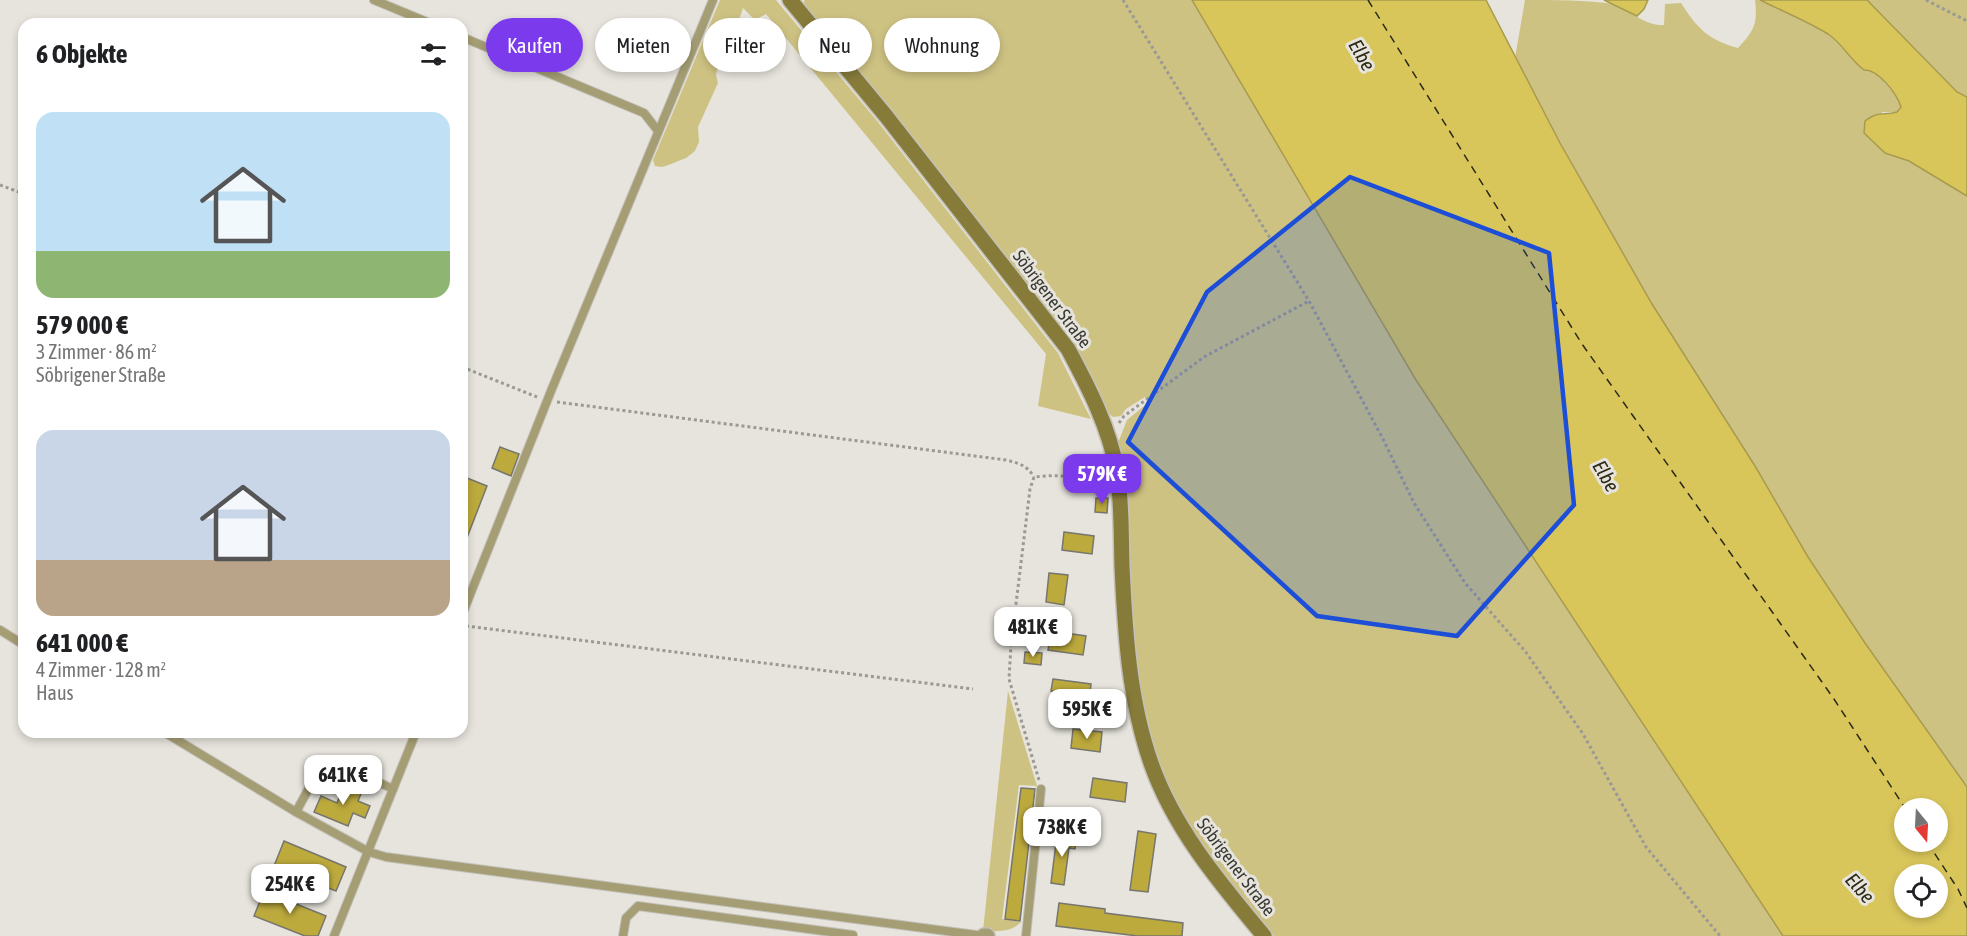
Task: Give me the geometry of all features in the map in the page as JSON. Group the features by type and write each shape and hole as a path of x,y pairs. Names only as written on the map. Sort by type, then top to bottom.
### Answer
{"street":[{"name":"Söbrigener Straße","path":"790,0 886,116 1068,349 1090,390 1109,436 1119,483 1122,571 1131,679 1136,709 1151,762 1175,818 1206,864 1264,936"}],"lane":[{"path":"374,0 418,18"},
{"path":"468,600 547,401 713,0"},
{"path":"468,40 644,113 658,131"},
{"path":"0,630 18,641"},
{"path":"174,738 296,812 369,852 386,857 985,936"},
{"path":"334,936 414,738"},
{"path":"296,812 315,777 340,764 393,789"},
{"path":"1026,936 1041,789"},
{"path":"623,936 626,918 638,906 823,933 853,935 854,920"}],"path":[{"path":"1124,0 1309,301 1383,439 1414,503 1465,583 1525,651 1583,734 1646,847 1720,936"},
{"path":"1926,0 1967,21"},
{"path":"0,185 18,192"},
{"path":"1109,436 1124,416 1204,357 1309,301"},
{"path":"468,369 547,401 1005,460 1023,465 1034,477"},
{"path":"1034,477 1083,477 1119,483"},
{"path":"1034,477 1030,489 1012,634 1009,679 1041,789"},
{"path":"468,626 973,689"}],"highlighted area":[{"path":"1350,177 1549,253 1574,505 1457,636 1317,616 1128,442 1207,292"}],"shaded area":[{"path":"720,0 776,0 798,26 798,53 786,38 786,18 769,18 766,14 753,18 743,8 740,18 712,18"},
{"path":"804,0 1192,0 1416,380 1783,936 1274,936 1215,865 1177,807 1162,773 1146,720 1137,679 1118,443 1127,420 1149,402 1145,397 1126,409 1121,416 1113,417 1108,413 1097,386 1075,346 856,72 872,72 872,18 813,18 805,8"},
{"path":"1525,0 1614,4 1644,21 1657,25 1664,25 1665,4 1681,3 1704,32 1738,48 1754,27 1755,0 1760,0 1829,34 1846,49 1852,60 1875,72 1898,98 1901,107 1897,112 1882,112 1885,153 1909,161 1967,196 1967,787 1865,643 1808,557 1755,466 1652,304 1560,143 1515,58"},
{"path":"1867,0 1967,0 1967,97 1957,92"},
{"path":"703,41 703,72 717,72 718,83 698,127 699,142 695,151 686,158 662,167 655,166 653,160"},
{"path":"814,72 836,72 878,122 1058,353 1091,419 1038,406 1046,354"},
{"path":"1008,691 1037,786 1019,785 1002,919 1021,922 1008,930 983,931"}],"water":[{"name":"Elbe","path":"1192,0 1486,0 1560,143 1652,304 1755,466 1808,557 1865,643 1967,787 1967,936 1783,936 1416,380"},
{"path":"1604,0 1648,0 1644,9 1637,16"},
{"path":"1760,0 1867,0 1957,92 1967,97 1967,196 1909,161 1885,153 1864,133 1865,121 1878,114 1897,112 1901,107 1896,96 1881,78 1859,66 1828,34"}],"building":[{"path":"500,447 519,454 511,476 492,468"},
{"path":"468,478 487,486 468,535"},
{"path":"1096,498 1108,498 1107,513 1095,512"},
{"path":"1064,532 1094,536 1092,554 1062,550"},
{"path":"1049,573 1068,575 1064,605 1046,602"},
{"path":"1051,631 1086,636 1083,655 1048,650"},
{"path":"1025,652 1042,653 1041,665 1024,663"},
{"path":"1053,679 1091,684 1089,703 1060,699 1060,692 1051,691"},
{"path":"1073,729 1102,732 1100,752 1071,748"},
{"path":"1093,778 1127,783 1125,802 1090,797"},
{"path":"345,782 363,789 358,801 370,806 365,818 353,813 348,826 314,812 321,796 337,803"},
{"path":"1021,788 1035,789 1020,921 1005,919"},
{"path":"1138,831 1156,834 1148,892 1130,890"},
{"path":"1057,835 1076,837 1075,849 1069,848 1064,885 1051,883"},
{"path":"284,841 346,867 336,891 274,866"},
{"path":"264,891 326,916 318,936 305,936 254,916"},
{"path":"1059,903 1105,909 1105,913 1183,923 1182,936 1138,936 1056,926"}],"ferry route":[{"path":"1368,0 1582,344 1834,699 1898,798"},
{"path":"1934,852 1958,889 1967,908"}]}
